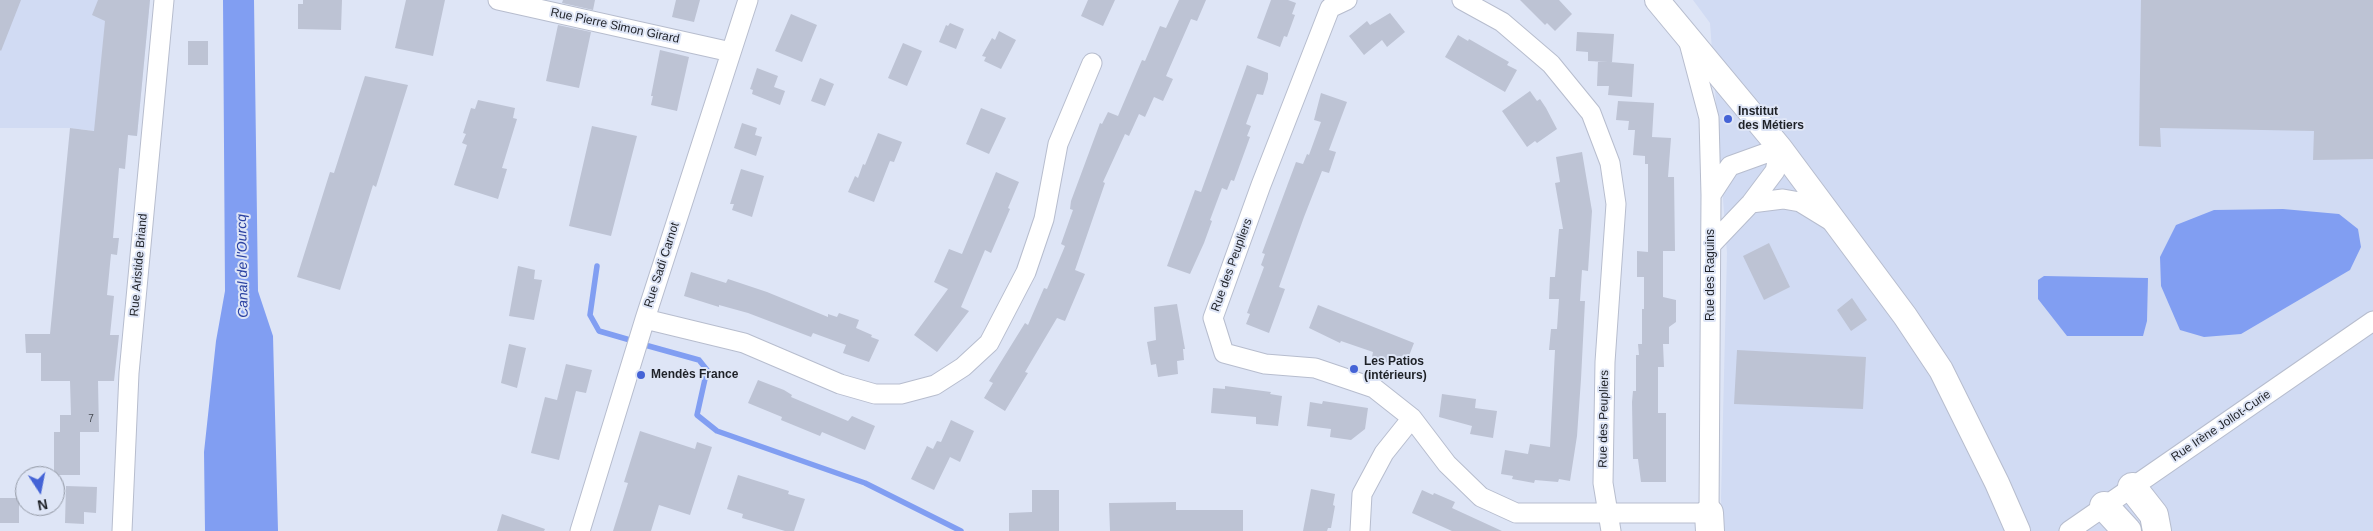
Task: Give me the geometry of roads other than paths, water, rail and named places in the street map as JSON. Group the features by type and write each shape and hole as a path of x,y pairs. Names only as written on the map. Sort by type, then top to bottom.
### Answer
{"main road":[{"path":"2132,486 2154,514 2157,531"},
{"path":"2104,506 2126,531"}],"street":[{"name":"Rue Aristide Briand","path":"122,531 129,373 164,0"},
{"name":"Rue Pierre Simon Girard","path":"498,0 732,52"},
{"name":"Rue Sadi Carnot","path":"580,531 645,320 748,0"},
{"name":"Rue des Peupliers","path":"1347,0 1330,8 1260,185 1213,318 1224,353 1265,364 1315,368 1374,388 1412,418 1447,464 1481,497 1516,513 1610,522 1710,522"},
{"name":"Rue des Peupliers","path":"1462,0 1502,22 1551,64 1591,113 1610,163 1616,204 1605,362 1603,483 1610,522"},
{"path":"1657,0 1780,148 1833,222 1905,316 1942,370 2018,531"},
{"name":"Rue des Raguins","path":"1688,39 1709,118 1711,195 1710,522"},
{"path":"645,320 744,343 840,384 875,394 901,394 935,385 963,367 989,344 1026,272 1044,219 1058,144 1092,63"},
{"path":"1711,195 1730,166 1780,148"},
{"path":"1711,245 1751,203 1775,171 1780,148"},
{"path":"1751,203 1784,199 1800,202 1833,222"},
{"name":"Rue Irène Jollot-Curie","path":"2069,531 2373,321"},
{"path":"1360,531 1362,494 1384,453 1412,418"}],"water":[{"name":"Canal de l'Ourcq","path":"223,0 254,0 258,291 273,336 278,531 205,531 204,452 216,341 225,291"},
{"path":"2283,209 2339,214 2358,229 2361,247 2350,270 2241,334 2204,337 2180,330 2161,286 2160,257 2176,225 2214,210"},
{"path":"2044,276 2148,278 2147,321 2143,336 2067,336 2038,299 2038,280"}],"waterway":[{"path":"597,266 590,315 599,331 630,340"},
{"path":"645,345 699,360 707,370 697,415 717,431 865,483 961,531"}],"place":[{"name":"Institut des Métiers","path":"1728,119"},
{"name":"Les Patios (intérieurs)","path":"1354,369"},
{"name":"Mendès France","path":"641,375"}]}
